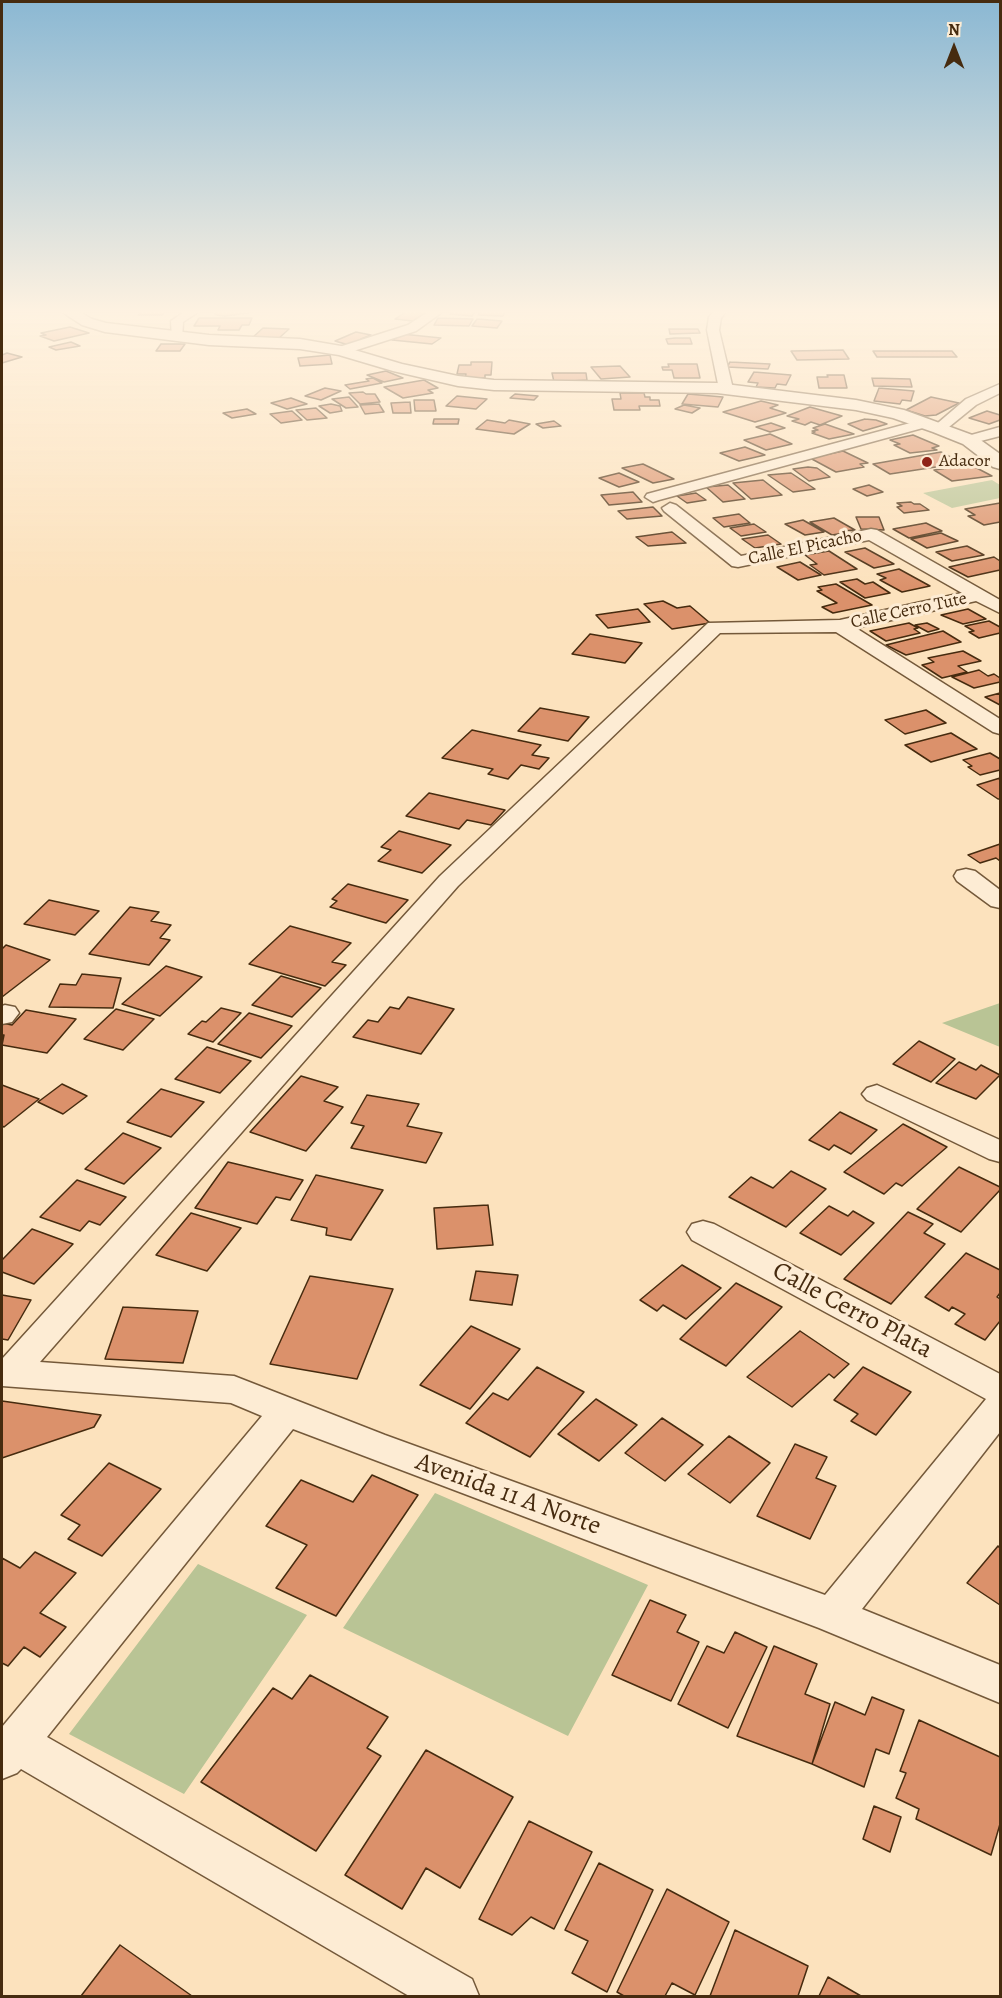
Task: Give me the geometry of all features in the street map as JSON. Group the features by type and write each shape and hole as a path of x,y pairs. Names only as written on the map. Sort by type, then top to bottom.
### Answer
{"street":[{"path":"842,403 932,425 969,440 1000,463"},
{"path":"653,497 932,425 969,403"},
{"path":"969,440 1000,430"},
{"name":"Calle El Picacho","path":"670,508 738,562 871,534 979,596"},
{"path":"979,596 1000,607"},
{"name":"Calle Cerro Tute","path":"6,1373 449,881 715,627 840,626 979,596"},
{"path":"840,626 1000,728"},
{"path":"966,876 1000,901"},
{"path":"877,1094 1000,1152"},
{"name":"Calle Cerro Plata","path":"703,1232 1000,1390"},
{"name":"Avenida 11 A Norte","path":"6,1373 234,1390 287,1412 833,1616 1000,1684"},
{"path":"833,1616 1000,1407"},
{"path":"287,1412 8,1750 455,1996"}],"green space":[{"path":"992,480 1000,485 1000,498 952,508 923,493"},
{"path":"1000,1003 1000,1047 942,1023"},
{"path":"435,1493 648,1585 568,1736 343,1628"},
{"path":"198,1564 307,1615 184,1794 69,1734"}],"building":[{"path":"272,403 307,404 287,409"},
{"path":"339,403 355,403 358,407 346,408"},
{"path":"391,403 410,403 411,413 393,413"},
{"path":"414,403 435,403 436,411 415,411"},
{"path":"449,403 482,403 476,409 446,406"},
{"path":"613,403 660,403 660,406 639,406 640,410 614,410"},
{"path":"682,403 720,403 718,407"},
{"path":"753,403 771,403 778,405 770,408 786,413 755,422 723,412"},
{"path":"919,403 959,403 936,415 925,416 906,410"},
{"path":"331,404 340,406 342,411 330,413 319,406"},
{"path":"379,404 384,412 365,414 360,405"},
{"path":"684,405 700,408 692,413 675,409"},
{"path":"810,407 842,416 820,425 811,422 805,425 792,421 799,419 787,416"},
{"path":"316,408 327,418 307,420 296,410"},
{"path":"247,409 256,414 232,418 223,413"},
{"path":"292,411 302,420 281,423 270,414"},
{"path":"987,411 1000,415 1000,420 989,424 969,418"},
{"path":"434,419 459,419 458,424 433,424"},
{"path":"865,419 887,424 863,431 848,424"},
{"path":"487,420 505,423 509,420 530,424 514,434 476,429"},
{"path":"554,421 561,426 543,428 536,424"},
{"path":"771,423 785,428 770,432 756,427"},
{"path":"825,424 854,434 829,439 812,433 818,430 813,428"},
{"path":"770,434 792,444 766,450 744,440"},
{"path":"913,435 939,446 932,448 937,450 910,453 894,445 900,444 890,440"},
{"path":"745,447 765,455 739,461 720,453"},
{"path":"843,451 868,463 860,464 864,467 836,472 810,458"},
{"path":"941,452 962,463 890,474 873,464"},
{"path":"643,464 674,479 653,483 622,468"},
{"path":"971,465 992,476 952,481 934,470"},
{"path":"817,468 830,477 809,481 793,469"},
{"path":"619,473 639,482 619,487 599,478"},
{"path":"791,473 815,489 793,492 768,475"},
{"path":"763,480 782,495 751,499 733,483"},
{"path":"728,485 745,499 723,502 706,487"},
{"path":"869,485 883,492 867,496 853,489"},
{"path":"633,492 642,502 609,505 601,495"},
{"path":"696,493 706,500 687,503 677,496"},
{"path":"897,503 920,504 929,510 904,513 897,507 902,506"},
{"path":"1000,503 1000,522 984,525 968,516 975,515 965,509"},
{"path":"653,507 662,516 627,519 618,511"},
{"path":"739,514 750,523 724,527 713,518"},
{"path":"856,517 879,517 884,530 861,529"},
{"path":"834,518 855,530 832,535 810,522"},
{"path":"803,520 824,532 805,535 785,524"},
{"path":"926,523 942,531 909,538 893,529"},
{"path":"754,524 766,532 741,536 730,528"},
{"path":"672,532 686,543 648,546 636,537"},
{"path":"941,533 958,541 927,548 911,539"},
{"path":"768,535 781,544 755,548 742,539"},
{"path":"967,546 984,555 952,561 936,552"},
{"path":"865,548 894,564 874,568 845,552"},
{"path":"829,551 857,569 824,575 810,565 817,564 805,555"},
{"path":"994,557 1000,561 1000,570 968,577 949,567"},
{"path":"800,562 821,575 798,580 777,567"},
{"path":"899,569 930,586 902,592 880,580 886,578 877,574"},
{"path":"857,579 865,584 873,582 890,593 865,598 840,582"},
{"path":"836,584 872,605 833,613 822,607 837,603 817,591 822,590 818,587"},
{"path":"663,601 677,608 690,606 710,623 672,629 644,604"},
{"path":"638,609 650,622 608,628 596,615"},
{"path":"968,609 986,619 963,624 941,615"},
{"path":"989,621 1000,627 1000,633 979,638 969,632 974,631 965,626"},
{"path":"909,623 918,628 914,629 920,633 886,641 870,631"},
{"path":"927,623 939,629 928,632 915,625"},
{"path":"943,631 961,642 906,655 886,645"},
{"path":"590,634 642,643 625,663 572,654"},
{"path":"963,651 981,661 958,666 967,672 942,678 922,665 934,662 928,658"},
{"path":"979,670 988,676 994,674 1000,678 1000,682 974,688 952,677"},
{"path":"1000,693 1000,705 985,697"},
{"path":"540,708 589,717 568,741 518,731"},
{"path":"926,710 946,723 905,734 885,720"},
{"path":"472,730 541,745 532,755 549,758 539,769 521,765 508,779 488,774 493,769 442,758"},
{"path":"951,733 977,749 931,762 905,745"},
{"path":"990,753 1000,759 1000,770 980,775 968,767 972,766 963,760"},
{"path":"1000,778 1000,799 977,785"},
{"path":"429,793 505,810 491,825 467,820 459,829 406,816"},
{"path":"399,831 451,845 422,873 378,861 391,850 381,847"},
{"path":"1000,844 1000,861 996,858 980,863 968,855"},
{"path":"348,884 408,900 386,923 330,907 337,901 332,899"},
{"path":"49,900 99,911 75,935 24,924"},
{"path":"130,907 159,912 151,921 171,925 160,938 170,940 149,965 89,954"},
{"path":"290,926 351,943 332,962 346,965 325,986 249,964"},
{"path":"6,945 50,960 2,997 2,949"},
{"path":"166,966 202,977 160,1016 122,1004"},
{"path":"82,974 121,978 113,1008 49,1007 60,984 76,985"},
{"path":"281,976 321,988 292,1017 252,1005"},
{"path":"408,997 454,1009 421,1054 353,1037 368,1020 378,1022 390,1007 399,1009"},
{"path":"221,1008 241,1013 213,1042 188,1034 202,1021 206,1022"},
{"path":"116,1009 154,1019 123,1050 84,1039"},
{"path":"26,1010 76,1019 47,1053 2,1045 4,1035 2,1035 2,1023 12,1025"},
{"path":"249,1013 292,1026 261,1058 218,1044"},
{"path":"919,1041 955,1059 931,1082 893,1064"},
{"path":"207,1047 251,1061 220,1093 175,1079"},
{"path":"959,1062 976,1070 981,1065 1000,1075 976,1099 936,1083"},
{"path":"301,1076 338,1087 324,1101 343,1107 306,1151 250,1132"},
{"path":"62,1084 87,1096 63,1114 38,1102"},
{"path":"2,1085 39,1099 4,1127 2,1126"},
{"path":"161,1089 204,1102 171,1137 127,1122"},
{"path":"367,1095 419,1104 407,1126 442,1133 426,1163 351,1148 364,1126 351,1123"},
{"path":"840,1112 877,1130 851,1154 834,1145 829,1150 809,1140"},
{"path":"903,1124 947,1147 902,1186 896,1183 884,1194 844,1172"},
{"path":"123,1133 161,1148 124,1184 85,1169"},
{"path":"228,1162 303,1180 290,1200 276,1197 257,1224 195,1208"},
{"path":"959,1167 1000,1187 1000,1190 961,1232 917,1209"},
{"path":"791,1171 826,1189 786,1227 729,1197 751,1177 773,1188"},
{"path":"316,1175 383,1190 351,1240 326,1235 327,1228 291,1220"},
{"path":"77,1180 126,1197 100,1225 89,1221 80,1231 40,1217"},
{"path":"488,1205 493,1245 437,1249 434,1208"},
{"path":"829,1206 848,1216 853,1211 874,1223 841,1255 800,1233"},
{"path":"908,1212 933,1224 924,1233 945,1244 891,1304 844,1279"},
{"path":"191,1213 241,1228 207,1271 156,1255"},
{"path":"32,1229 73,1244 34,1284 2,1272 2,1260"},
{"path":"966,1253 1000,1270 1000,1293 997,1297 1000,1299 1000,1321 985,1340 955,1324 965,1314 952,1307 949,1311 925,1297"},
{"path":"682,1265 721,1288 686,1319 663,1305 657,1311 640,1300"},
{"path":"476,1271 518,1275 512,1305 470,1300"},
{"path":"310,1276 393,1289 357,1379 270,1364"},
{"path":"736,1283 782,1307 726,1366 680,1339"},
{"path":"2,1295 31,1300 8,1340 2,1339"},
{"path":"123,1307 198,1311 183,1363 105,1359"},
{"path":"471,1326 520,1349 470,1409 420,1385"},
{"path":"800,1331 849,1364 834,1378 829,1374 792,1407 747,1377"},
{"path":"537,1367 584,1392 530,1457 466,1423 493,1393 508,1400"},
{"path":"863,1367 911,1392 876,1435 851,1421 858,1414 834,1400"},
{"path":"596,1399 637,1425 599,1461 558,1434"},
{"path":"2,1401 101,1415 94,1427 2,1458"},
{"path":"662,1418 703,1445 665,1481 625,1453"},
{"path":"729,1436 770,1463 730,1503 688,1474"},
{"path":"795,1444 827,1457 816,1478 836,1486 810,1539 757,1516"},
{"path":"109,1463 161,1489 102,1556 68,1539 80,1525 61,1515"},
{"path":"372,1475 418,1495 336,1616 276,1588 307,1545 266,1526 301,1480 353,1502"},
{"path":"998,1546 1000,1548 1000,1605 967,1583"},
{"path":"35,1552 76,1573 40,1613 66,1627 40,1657 24,1647 8,1666 2,1663 2,1558 20,1568"},
{"path":"650,1600 686,1615 677,1632 699,1642 671,1701 612,1675"},
{"path":"735,1632 767,1647 728,1728 678,1704 707,1646 724,1653"},
{"path":"774,1646 817,1664 805,1694 830,1704 812,1764 737,1736"},
{"path":"310,1675 388,1717 367,1748 381,1756 316,1851 201,1782 273,1688 292,1699"},
{"path":"872,1697 904,1710 889,1754 876,1749 864,1787 812,1764 835,1702 865,1715"},
{"path":"919,1720 1000,1757 1000,1824 991,1855 916,1819 919,1809 896,1798 906,1773 900,1771"},
{"path":"426,1750 513,1797 460,1888 426,1868 402,1909 345,1875"},
{"path":"874,1806 901,1817 890,1852 863,1839"},
{"path":"529,1821 592,1852 554,1929 531,1917 512,1935 479,1919"},
{"path":"599,1863 653,1890 607,1992 572,1973 588,1941 565,1930"},
{"path":"667,1889 729,1922 695,1995 672,1983 665,1996 624,1996 617,1992"},
{"path":"735,1930 808,1966 798,1996 710,1996"},
{"path":"120,1945 192,1996 81,1996"},
{"path":"828,1977 861,1996 819,1996"}],"place":[{"name":"Adacor","path":"927,462"}]}
